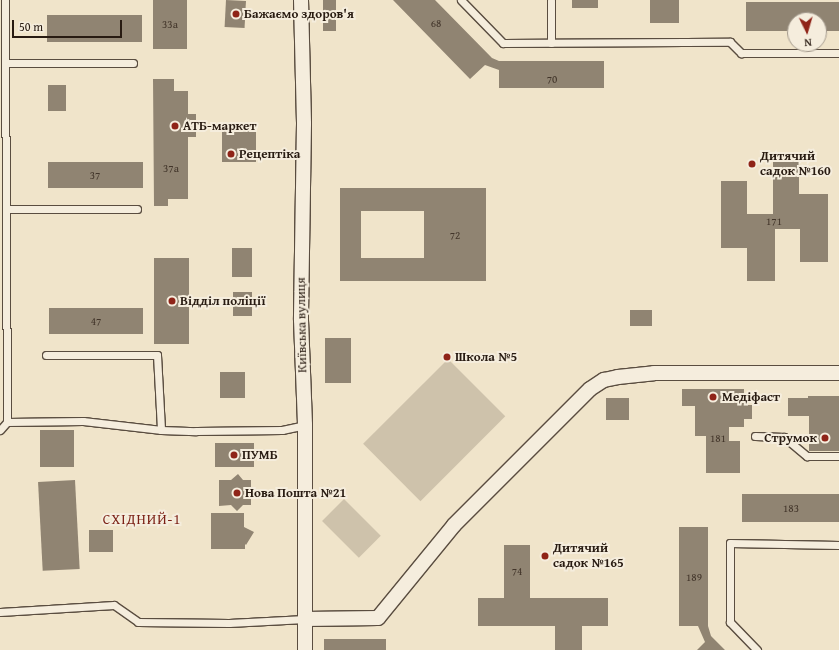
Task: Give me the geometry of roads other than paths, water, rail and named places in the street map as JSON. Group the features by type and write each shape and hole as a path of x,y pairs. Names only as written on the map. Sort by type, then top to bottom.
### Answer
{"street":[{"name":"Київська вулиця","path":"301,0 304,124 301,320 305,425 305,650"},
{"path":"305,619 378,618 454,525 590,389 604,380 654,373 839,373"}],"lane":[{"path":"0,430 7,422 5,0"},
{"path":"461,0 503,43 730,42 741,53 839,53"},
{"path":"551,0 551,43"},
{"path":"6,63 133,63"},
{"path":"6,209 137,209"},
{"path":"46,355 157,355 161,430"},
{"path":"0,374 7,368"},
{"path":"7,422 83,421 161,430 282,430 305,425"},
{"path":"755,436 784,436 807,456 839,456"},
{"path":"757,650 730,622 730,543 839,544"},
{"path":"0,612 114,605 138,622 229,623 305,619"}],"place":[{"name":"Бажаємо здоров'я","path":"236,14"},
{"name":"АТБ-маркет","path":"175,126"},
{"name":"Рецептіка","path":"231,154"},
{"name":"Дитячий садок №160","path":"752,164"},
{"name":"Відділ поліції","path":"172,301"},
{"name":"Школа №5","path":"447,357"},
{"name":"Медіфаст","path":"713,397"},
{"name":"Струмок","path":"825,438"},
{"name":"ПУМБ","path":"234,455"},
{"name":"Нова Пошта №21","path":"237,493"},
{"name":"Дитячий садок №165","path":"545,556"}],"district":[{"name":"СХІДНИЙ-1","path":"142,519"}]}
